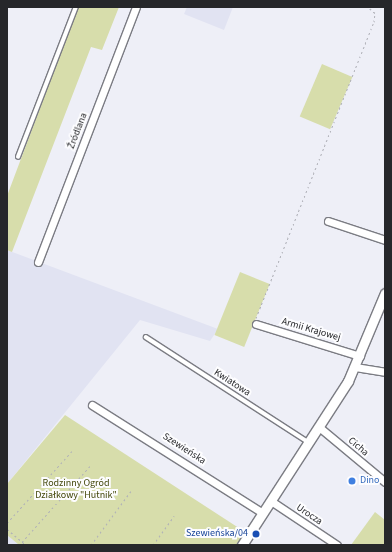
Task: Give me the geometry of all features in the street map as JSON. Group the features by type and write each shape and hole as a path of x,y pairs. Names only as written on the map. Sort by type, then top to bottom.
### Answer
{"street":[{"name":"Źródlana","path":"38,262 136,7"},
{"path":"328,221 385,240"},
{"path":"242,545 309,443 355,367 385,293"},
{"name":"Armii Krajowej","path":"256,324 360,356"},
{"path":"355,367 385,372"},
{"name":"Szewieńska","path":"92,405 263,513"},
{"name":"Cicha","path":"319,427 385,482"},
{"name":"Urocza","path":"271,501 337,545"}],"lane":[{"path":"18,157 76,7"},
{"name":"Kwiatowa","path":"146,337 309,443"}],"path":[{"path":"256,324 255,319 374,22 374,13 368,7"},
{"path":"7,523 72,451"},
{"path":"22,542 90,466"},
{"path":"91,545 131,491"},
{"path":"153,545 174,516"},
{"path":"7,529 26,545"}],"shaded area":[{"path":"187,7 233,7 224,30 184,14"},
{"path":"7,250 218,329 210,341 140,320 7,484"},
{"path":"7,535 19,545 7,545"}],"green space":[{"path":"78,7 119,7 102,50 91,47 12,252 7,250 7,196"},
{"path":"322,64 352,77 330,129 300,116"},
{"path":"240,272 270,284 244,347 215,335"},
{"name":"Rodzinny Ogród Działkowy \"Hutnik\"","path":"65,415 245,532 236,545 19,545 7,535 7,484"},
{"path":"375,512 385,520 385,545 351,545"}],"place":[{"name":"Dino","path":"352,481"},
{"name":"Szewieńska/04","path":"256,534"}]}
